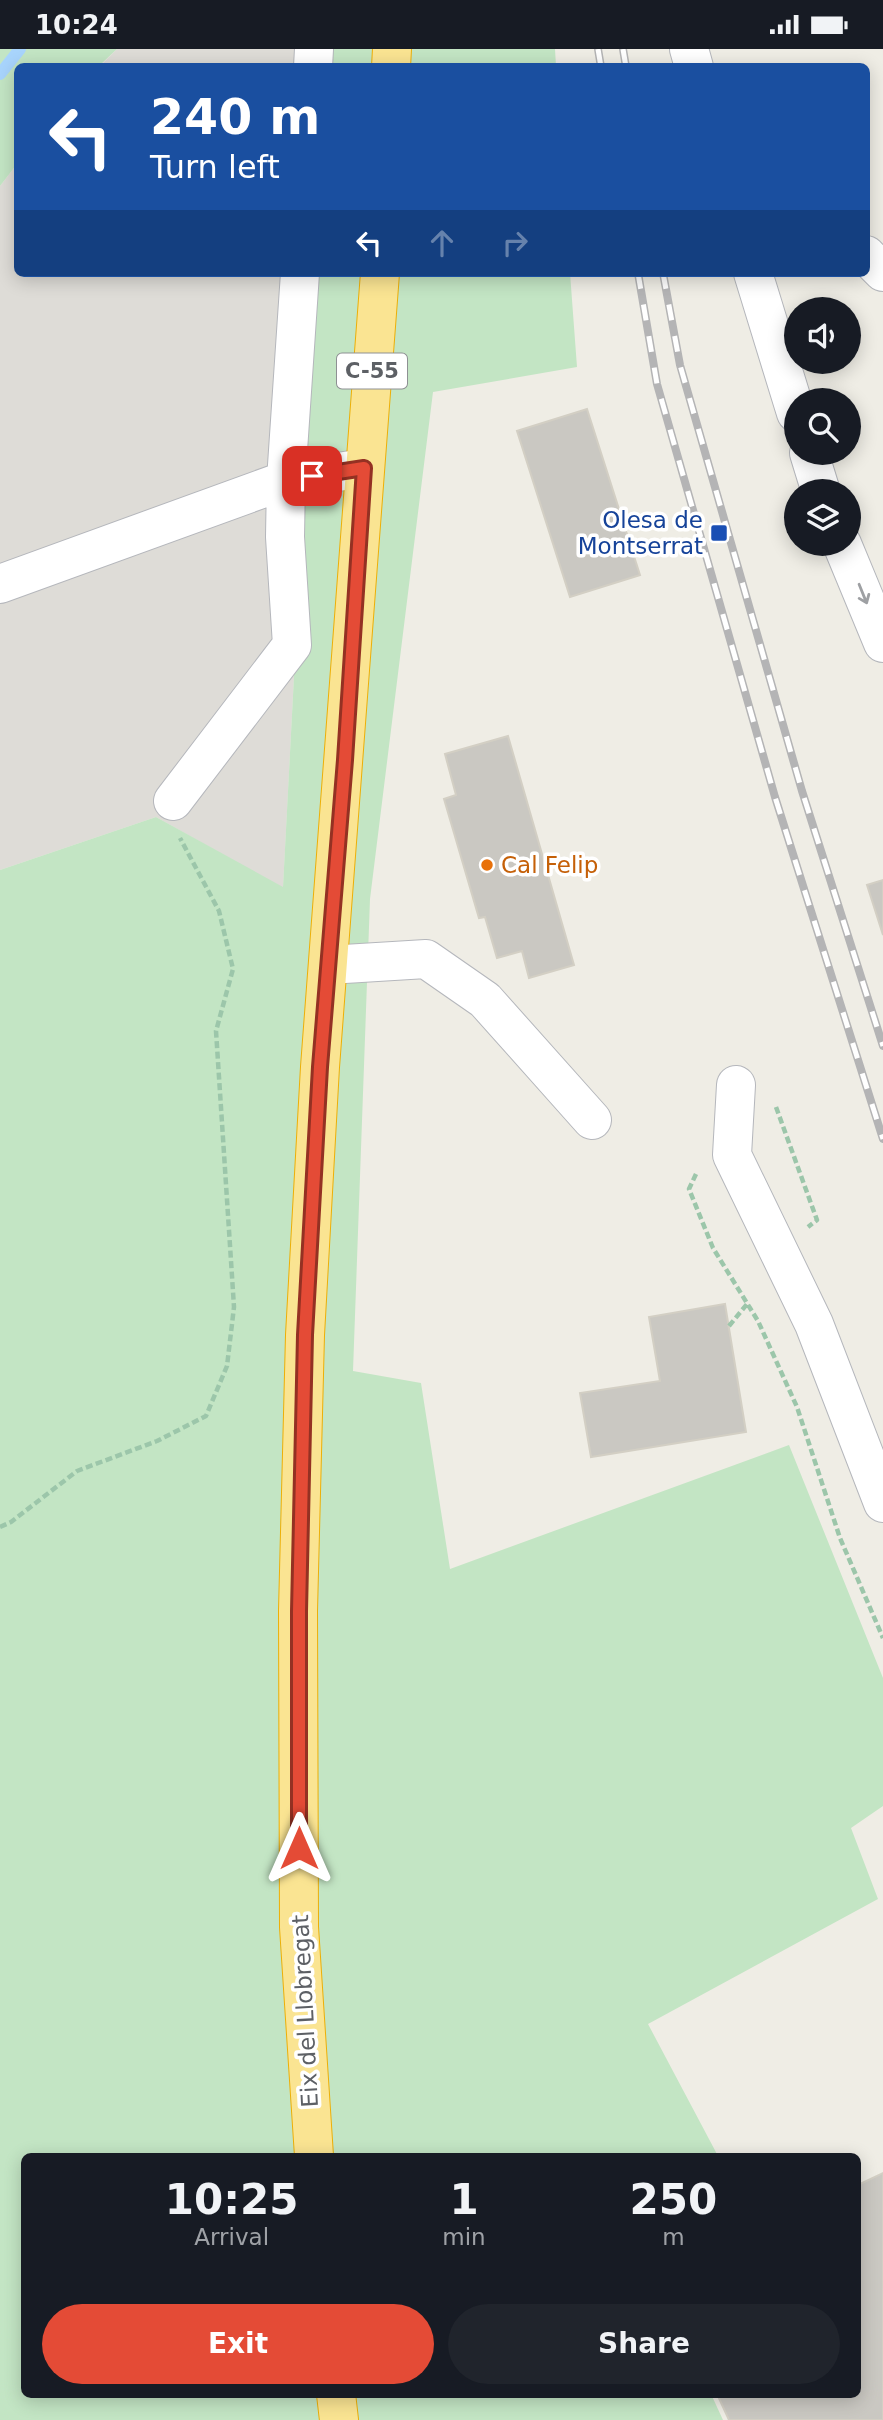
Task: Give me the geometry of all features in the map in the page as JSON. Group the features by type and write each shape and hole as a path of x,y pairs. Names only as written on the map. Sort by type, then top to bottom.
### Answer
{"highway":[{"name":"Eix del Llobregat","path":"314,2153 299,1927 299,1611 305,1335 328,965 380,277"},
{"path":"336,2398 339,2420"}],"street":[{"path":"173,801 292,645 285,537 286,480 300,277"},
{"path":"779,277 758,289 788,388"},
{"path":"0,584 286,480 364,468"},
{"path":"847,556 883,643"},
{"path":"328,965 426,959 485,1000 592,1120"},
{"path":"736,1085 732,1155 814,1324 883,1503"}],"path":[{"path":"0,1527 10,1523 77,1471 157,1441 206,1416 227,1366 234,1307 216,1031 233,969 219,911 171,820 173,801"},
{"path":"700,1165 690,1189 713,1248 758,1321 797,1407 840,1538 883,1638"},
{"path":"729,1326 747,1304"}],"shaded area":[{"path":"117,49 327,49 326,63 103,63"},
{"path":"14,168 14,277 315,277 283,888 156,817 0,870 0,186"}],"green space":[{"path":"0,49 117,49 102,63 14,63 14,168 0,186"},
{"path":"327,49 555,49 556,63 326,63"},
{"path":"315,277 570,277 577,367 433,392 370,899 353,1371 421,1383 450,1569 789,1445 883,1678 883,1806 851,1828 878,1899 648,2024 716,2153 21,2153 21,2398 713,2398 723,2420 0,2420 0,870 156,817 283,887"}],"building":[{"name":"Olesa de Montserrat","path":"587,409 640,575 570,597 517,431"},
{"path":"508,736 574,965 529,978 522,951 497,958 485,917 479,918 444,799 456,795 445,754"},
{"path":"883,880 883,935 867,885"},
{"path":"725,1304 746,1432 591,1457 580,1393 660,1381 649,1317"},
{"path":"883,2173 883,2420 729,2420 719,2398 861,2398 861,2184"}],"waterway":[{"path":"0,74 20,49"}],"railway":[{"path":"598,49 600,63"},
{"path":"623,49 625,63"},
{"path":"639,277 657,384 775,797 883,1139"},
{"path":"664,277 680,365 802,791 883,1046"}],"place":[{"name":"Olesa de Montserrat","path":"719,533"},
{"name":"Cal Felip","path":"487,865"}],"route":[{"path":"299,1848 299,1611 305,1335 320,1067 345,760 364,468 312,476"}]}
